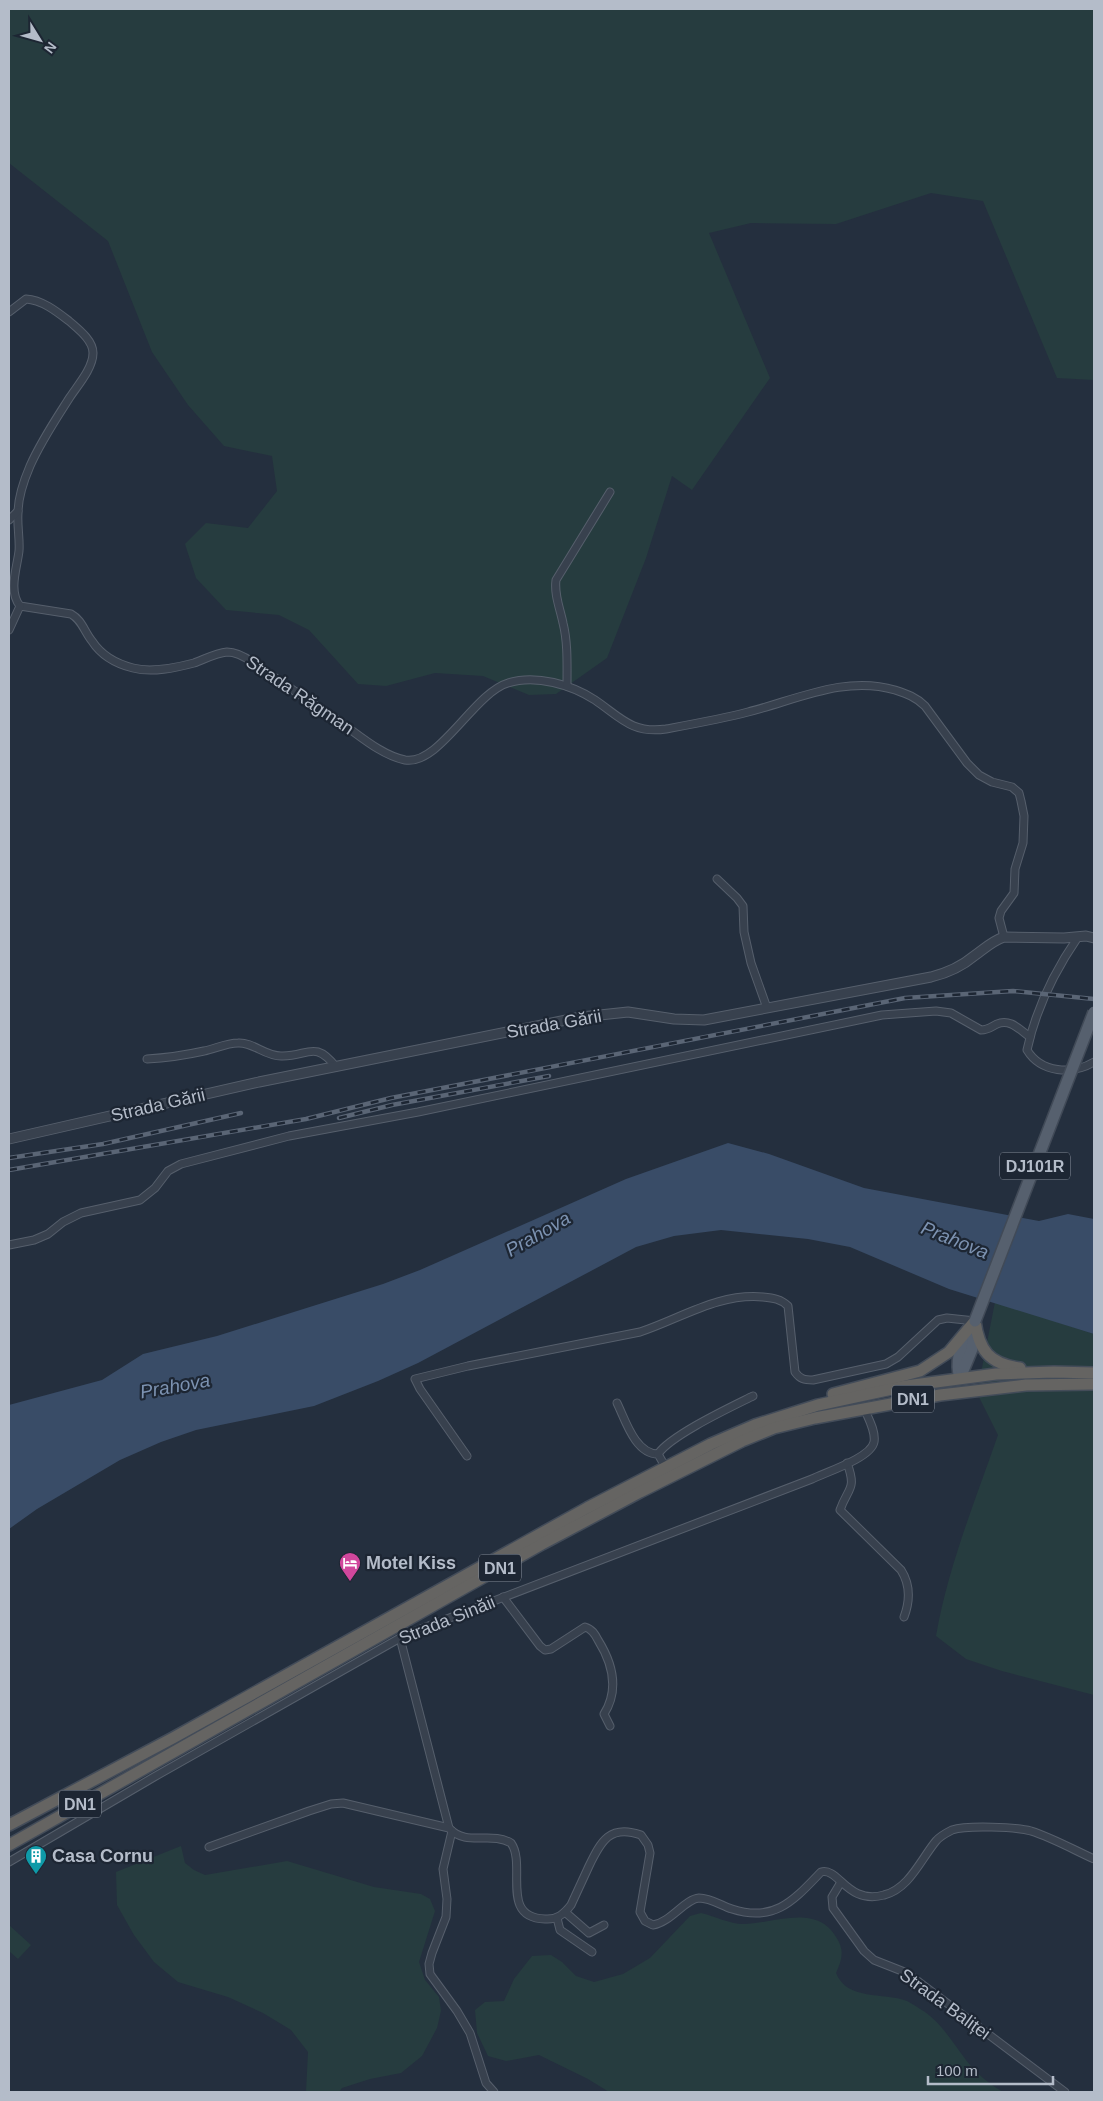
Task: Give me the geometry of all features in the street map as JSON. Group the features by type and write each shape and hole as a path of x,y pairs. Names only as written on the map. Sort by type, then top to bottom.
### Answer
{"highway":[{"path":"975,1321 979,1341 983,1349 996,1362 1013,1367 1054,1372"},
{"path":"792,1412 812,1401 839,1392 920,1371 949,1352 975,1321"},
{"name":"DN1","path":"9,1825 95,1780 536,1536 739,1431 792,1412 875,1391 996,1374 1094,1373"},
{"path":"960,1378 961,1392"},
{"name":"DN1","path":"9,1845 504,1566 714,1454 774,1428 864,1408 961,1392 1026,1385 1094,1384"},
{"name":"DN1","path":"9,1833 73,1796 95,1780"}],"main road":[{"name":"DJ101R","path":"960,1378 958,1355 975,1321 1094,1012"}],"street":[{"path":"9,312 26,299 34,299 58,313 81,332 91,345 93,353 88,368 38,448 29,467 18,511 19,549 14,597 20,606 9,630"},
{"path":"567,686 567,655 563,624 554,589 556,580 610,492"},
{"path":"9,520 18,511"},
{"name":"Strada Răgman","path":"20,606 71,614 77,617 92,642 103,653 117,663 134,668 156,670 175,667 228,652 242,656 377,747 406,760 425,757 493,690 508,683 522,680 567,686 596,701 634,727 650,730 746,713 839,686 864,684 889,688 917,698 967,763 980,775 992,782 1012,787 1019,793 1024,816 1022,843 1015,869 1014,892 1000,911 999,918 1004,937"},
{"path":"717,879 737,898 742,906 744,932 751,963 767,1008"},
{"path":"1078,936 1044,994 1027,1050 1032,1058 1049,1068 1076,1070 1094,1062"},
{"name":"Strada Gării","path":"9,1139 336,1067 581,1017 628,1012 674,1019 704,1020 943,974 963,964 995,940 1004,937 1093,936"},
{"path":"9,1245 34,1240 48,1234 63,1222 81,1213 140,1200 155,1188 168,1171 180,1164 289,1136 418,1112 882,1016 936,1011 951,1013 981,1030 987,1030 1004,1022 1009,1022 1030,1037"},
{"path":"147,1059 204,1051 239,1043 248,1045 268,1055 290,1056 309,1050 318,1052 325,1054 336,1067"},
{"path":"468,1456 420,1389 415,1379 435,1373 640,1332 665,1324 702,1306 735,1296 774,1298 784,1301 788,1306 795,1372 798,1377 804,1380 813,1380 886,1364 898,1358 938,1320 947,1318 975,1321"},
{"path":"658,1454 666,1446 711,1417 753,1396"},
{"path":"617,1403 638,1443 646,1450 658,1454 666,1468"},
{"name":"Strada Sinăii","path":"9,1862 163,1772 400,1638 802,1482 867,1453 874,1443 873,1430 864,1408"},
{"path":"847,1463 852,1476 852,1485 840,1510 905,1576 908,1590 908,1606 904,1617"},
{"path":"503,1597 545,1650 551,1649 585,1627 593,1631 603,1648 612,1672 612,1699 604,1714 610,1726"},
{"path":"400,1638 450,1830 443,1868 447,1900 446,1916 432,1953 429,1964 430,1974 458,2011 470,2033 486,2084 494,2092"},
{"path":"209,1848 309,1810 343,1803 450,1830 462,1838 497,1838 511,1843 516,1854 516,1896 520,1906 534,1917 542,1920 557,1918 565,1912 571,1905 600,1844 611,1834 625,1831 641,1835 648,1845 650,1853 640,1912 642,1918 648,1924 653,1925 663,1922 692,1900 700,1898 753,1914 776,1910 797,1898 821,1872 830,1871 858,1895 871,1897 892,1892 913,1873 937,1840 944,1834 959,1828 1013,1828 1032,1832 1094,1859"},
{"name":"Strada Baliței","path":"841,1882 832,1898 833,1908 869,1956 907,1973 1065,2092"},
{"path":"565,1912 589,1933 604,1925"},
{"path":"557,1918 560,1930 592,1952"}],"green space":[{"path":"9,9 1094,9 1094,380 1057,378 983,201 931,193 836,224 751,223 709,233 770,378 692,490 672,476 646,558 607,658 556,694 529,695 483,676 435,673 386,686 358,684 309,630 279,615 226,610 196,578 185,544 206,523 248,528 277,491 272,456 224,446 188,405 152,352 108,241 9,163"},
{"path":"995,1302 1094,1334 1094,1695 1002,1671 966,1659 936,1636 955,1559 998,1435 977,1393"},
{"path":"181,1846 185,1863 205,1875 287,1861 374,1887 421,1894 430,1899 435,1911 419,1962 425,1980 439,1997 441,2011 437,2028 422,2056 401,2073 370,2079 342,2088 339,2092 306,2092 308,2052 291,2030 263,2013 228,1997 178,1982 154,1962 134,1935 117,1905 116,1872"},
{"path":"701,1913 738,1924 806,1918 828,1927 841,1946 841,1959 836,1973 841,1982 857,1992 907,2001 927,2014 934,2019 974,2069 1003,2092 609,2092 588,2079 539,2055 506,2061 488,2056 477,2033 475,2010 485,2002 504,2001 514,1979 532,1956 551,1955 562,1962 576,1976 594,1982 623,1974 650,1958 690,1916"},
{"path":"9,1925 31,1945 18,1959 9,1951"}],"water":[{"name":"Prahova","path":"728,1143 769,1154 864,1188 1039,1221 1068,1214 1094,1219 1094,1334 949,1289 850,1247 808,1239 721,1230 674,1236 636,1247 418,1363 378,1381 314,1406 196,1430 161,1442 120,1460 37,1509 9,1529 9,1405 102,1380 143,1354 217,1336 383,1284 420,1270 626,1179"}],"railway":[{"path":"9,1170 306,1119 391,1098 905,998 1013,991 1094,999"},
{"path":"339,1118 392,1105 549,1076"},
{"path":"9,1158 103,1144 241,1113"}],"place":[{"name":"Motel Kiss","path":"350,1582"},
{"name":"Casa Cornu","path":"36,1875"}]}
